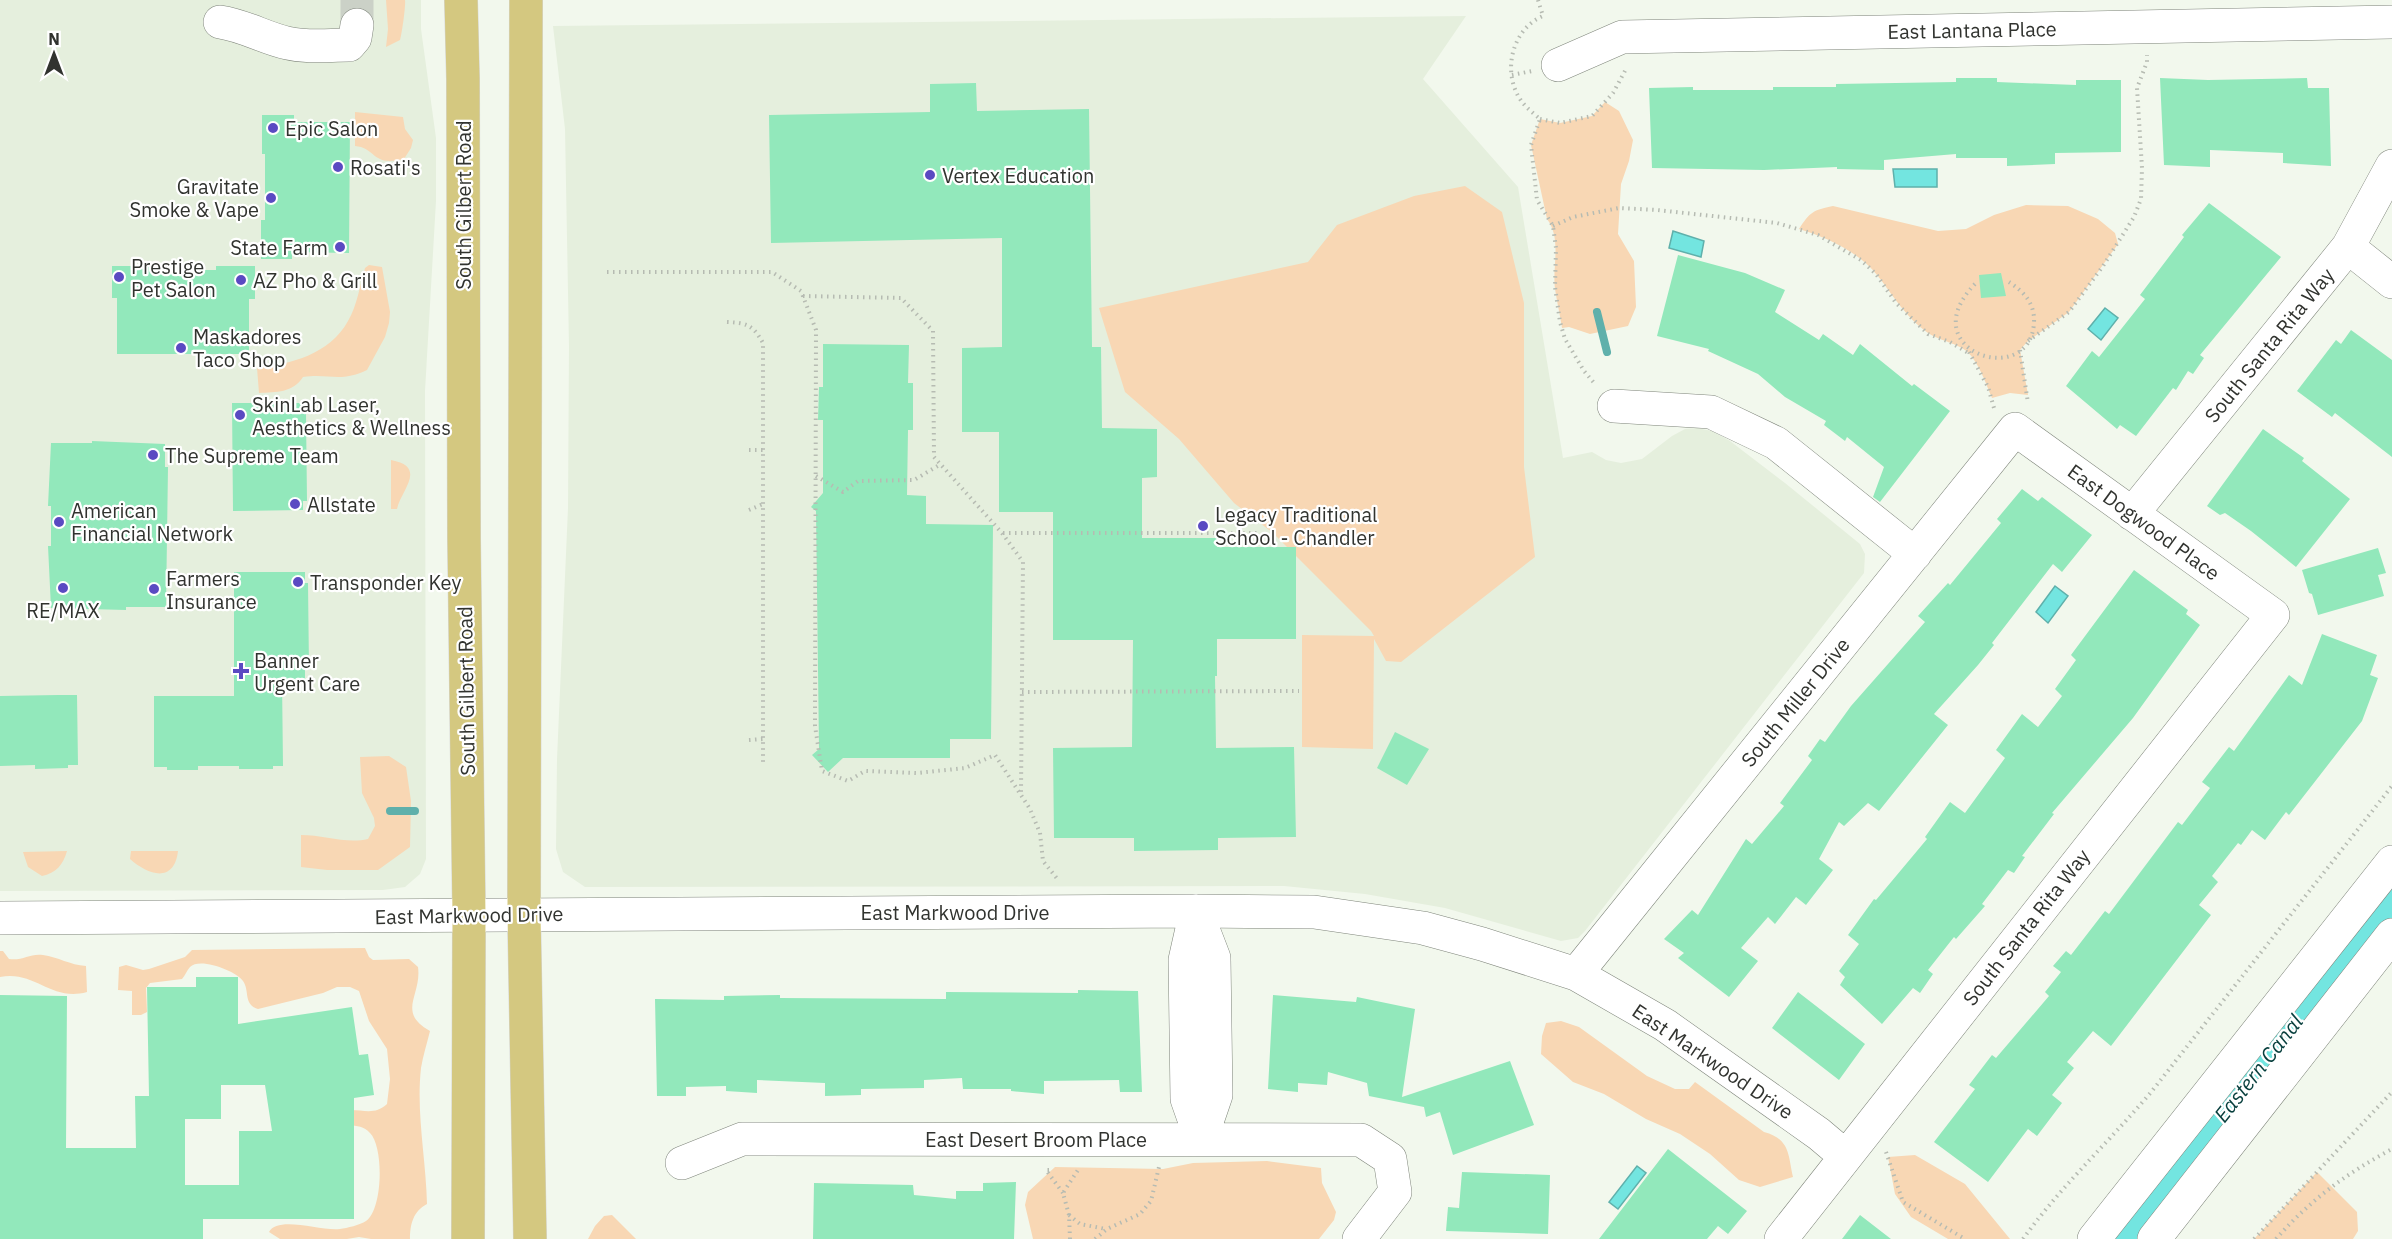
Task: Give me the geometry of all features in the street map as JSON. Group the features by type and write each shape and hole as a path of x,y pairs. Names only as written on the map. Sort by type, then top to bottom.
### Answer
{"main road":[{"name":"South Gilbert Road","path":"461,0 464,79 464,538 469,915 468,1239"},
{"path":"526,0 524,914 530,1239"}],"street":[{"name":"East Lantana Place","path":"1558,65 1622,37 2153,18 2392,22"},
{"path":"220,22 250,28 286,43 307,46 349,45 355,38 357,25"},
{"name":"South Santa Rita Way","path":"2132,514 2348,247 2392,166"},
{"path":"2348,247 2392,282"},
{"path":"1614,406 1711,412 1776,443 1915,554"},
{"name":"East Dogwood Place","path":"2016,438 2132,514 2273,615"},
{"name":"South Miller Drive","path":"1576,974 1915,554 2016,438"},
{"name":"South Santa Rita Way","path":"1781,1239 2273,615"},
{"path":"2094,1239 2392,862"},
{"path":"1196,911 1185,960 1187,1099 1201,1139"},
{"name":"East Markwood Drive","path":"0,918 1314,912 1423,928 1576,974 1665,1024 1819,1134 1845,1156"},
{"path":"2154,1239 2392,935"},
{"name":"East Desert Broom Place","path":"682,1163 742,1139 1159,1155 1201,1139 1361,1140 1390,1159 1395,1192 1359,1239"}],"path":[{"path":"1538,0 1543,16 1535,20 1516,40 1511,62 1513,83 1520,99 1540,119 1531,145 1537,200 1553,226 1556,248 1555,287 1565,339 1584,371 1614,406"},
{"path":"1963,343 1978,354 1996,359 2020,350 2028,341 2069,312 2103,266 2134,217 2141,199 2142,168 2137,88 2147,62 2153,18"},
{"path":"1553,226 1573,217 1619,208 1777,223 1818,235 1861,260 1876,274 1896,303 1928,334 1950,342 1970,354"},
{"path":"607,272 772,272 801,291 816,330 816,726 822,771 848,781 865,771 917,773 965,768 995,755 1030,809 1040,833 1043,861 1059,882 1071,882"},
{"path":"2009,282 2023,291 2030,302 2034,315 2033,328 2028,341"},
{"path":"1975,284 1958,306 1957,332 2016,438"},
{"path":"803,296 901,298 933,331 934,457 1002,533 1023,562 1021,795"},
{"path":"727,322 741,322 756,329 763,343 764,766"},
{"path":"2016,438 2028,395 2020,350"},
{"path":"749,450 763,450"},
{"path":"816,476 843,492 858,481 914,480 941,464"},
{"path":"749,510 763,504"},
{"path":"1002,533 1257,533"},
{"path":"1022,692 1299,691"},
{"path":"749,740 764,739"},
{"path":"2023,1239 2057,1193 2117,1133 2152,1091 2392,786"},
{"path":"2254,1239 2392,1092"},
{"path":"1884,1148 1903,1202 1965,1239"},
{"path":"2276,1239 2300,1212 2323,1192 2366,1163 2392,1149"},
{"path":"1147,1170 1159,1155"},
{"path":"1095,1239 1107,1229 1140,1214 1151,1201 1159,1155"},
{"path":"1056,1170 1046,1170 1063,1193 1069,1215 1070,1239"},
{"path":"1066,1170 1089,1170"},
{"path":"1063,1193 1077,1170"},
{"path":"1069,1215 1080,1224 1107,1229"}],"shaded area":[{"path":"0,0 421,0 421,29 436,138 436,201 425,391 426,859 420,874 405,887 383,890 0,891"},
{"path":"386,0 405,0 405,3 400,40 386,47 388,29"},
{"name":"Legacy Traditional School - Chandler","path":"1466,16 1423,79 1518,187 1563,458 1592,452 1606,460 1621,463 1642,459 1685,429 1697,428 1712,431 1730,441 1785,483 1860,544 1865,554 1864,573 1578,938 1561,941 1445,908 1365,894 1284,886 585,887 563,872 556,849 557,759 568,508 569,346 565,129 553,26"},
{"path":"1605,102 1619,111 1633,140 1621,184 1618,234 1634,261 1636,307 1628,326 1590,334 1569,327 1562,328 1554,280 1556,253 1554,235 1547,219 1531,145 1540,119 1560,123 1592,116"},
{"path":"355,112 403,117 405,129 413,140 404,159 386,161 362,147 355,146"},
{"path":"1465,186 1502,212 1524,303 1524,467 1535,557 1401,662 1386,661 1374,639 1373,749 1302,747 1302,635 1374,636 1273,533 1234,503 1179,439 1125,392 1099,308 1308,262 1337,225 1414,196"},
{"path":"2026,205 2068,206 2098,219 2115,233 2118,244 2069,312 2028,341 2020,350 2028,395 2010,393 1992,398 1978,366 1968,352 1933,336 1920,327 1870,267 1852,252 1820,236 1799,229 1813,213 1833,206 1938,231 1966,229 1994,215"},
{"path":"369,265 382,267 390,312 385,337 367,370 342,377 303,377 289,389 259,393 257,368 283,364 308,355 331,342 340,332 351,315 365,268"},
{"path":"391,460 402,463 408,468 410,474 397,509 391,509"},
{"path":"389,756 406,767 411,801 410,847 378,870 327,870 301,867 301,835 343,840 368,839 375,826 374,818 362,793 360,757"},
{"path":"67,851 58,868 42,876 28,867 23,852"},
{"path":"131,851 178,851 176,861 171,868 159,873 137,865 130,859"},
{"path":"365,948 373,960 409,959 418,967 412,1010 420,1024 430,1031 422,1063 420,1085 420,1119 427,1204 418,1210 413,1219 410,1239 359,1237 280,1239 269,1232 274,1227 291,1224 332,1229 346,1228 366,1221 376,1204 380,1178 375,1140 368,1131 349,1125 350,1110 374,1111 387,1104 390,1079 387,1049 369,1021 359,991 350,987 337,987 323,993 258,1009 250,1004 245,985 239,977 218,966 195,964 190,967 182,979 150,983 146,988 147,1012 132,1015 132,991 118,990 119,967 126,965 143,970 149,969 185,957 192,950"},
{"path":"0,951 3,951 9,959 43,955 86,966 87,992 63,993 23,978 0,977"},
{"path":"1561,1021 1579,1027 1647,1076 1675,1089 1689,1089 1695,1082 1764,1132 1779,1139 1786,1148 1793,1177 1760,1187 1739,1180 1710,1154 1680,1134 1646,1119 1604,1094 1573,1082 1541,1054 1542,1036 1546,1023"},
{"path":"1915,1155 1965,1184 2010,1239 1948,1239 1911,1217 1895,1194 1888,1157"},
{"path":"1267,1161 1321,1168 1322,1183 1336,1212 1334,1220 1319,1239 1033,1239 1025,1205 1028,1192 1055,1167 1163,1169 1193,1163"},
{"path":"2317,1172 2357,1212 2358,1231 2353,1239 2254,1239"},
{"path":"612,1215 636,1239 588,1239 604,1216"}],"water":[{"path":"1893,169 1937,169 1937,187 1895,187"},
{"path":"1673,231 1704,241 1701,257 1669,248"},
{"path":"2105,308 2118,318 2101,340 2088,329"},
{"path":"2055,586 2068,596 2048,623 2036,612"},
{"path":"1637,1166 1646,1173 1618,1209 1609,1202"}],"building":[{"path":"342,0 371,0 371,14 359,6 342,13"},
{"path":"1956,78 1997,78 1997,82 2076,85 2076,80 2121,80 2121,152 2055,153 2055,164 2007,166 2007,158 1956,158 1956,154 1884,160 1884,170 1837,169 1837,167 1764,170 1652,168 1649,88 1773,90 1773,87 1836,87 1836,84 1956,82"},
{"path":"2160,78 2208,80 2307,78 2308,88 2329,88 2331,166 2283,163 2283,153 2210,150 2210,167 2164,165"},
{"path":"976,83 977,111 1089,109 1092,347 1101,347 1102,428 1157,429 1157,477 1142,478 1142,538 1217,538 1217,547 1296,547 1296,639 1217,639 1217,676 1215,676 1216,748 1294,747 1296,837 1218,838 1218,850 1134,851 1134,838 1054,838 1053,748 1132,747 1133,640 1053,640 1053,512 999,512 999,432 962,432 962,348 1002,347 1002,238 771,243 769,115 930,112 930,84"},
{"path":"262,115 294,115 294,122 350,122 349,253 292,252 292,259 261,259 261,220 265,220 265,154 262,154"},
{"path":"2209,203 2281,257 2200,355 2204,358 2193,374 2188,371 2176,390 2173,388 2136,436 2120,425 2117,429 2066,386 2092,351 2099,357 2145,299 2140,295 2184,237 2182,235"},
{"path":"1678,255 1745,273 1785,290 1775,312 1819,340 1823,334 1853,355 1860,344 1912,386 1914,384 1950,411 1880,502 1873,497 1884,467 1847,437 1845,441 1824,425 1826,421 1785,397 1758,374 1708,351 1709,349 1657,336"},
{"path":"112,266 150,266 150,270 216,270 216,266 255,266 255,299 249,299 249,354 117,354 117,298 112,298"},
{"path":"2001,273 2006,296 1981,298 1979,275"},
{"path":"2351,330 2392,360 2392,457 2335,413 2332,417 2297,391 2336,340 2341,344"},
{"path":"823,344 909,345 908,383 913,383 913,430 908,430 907,495 926,496 926,524 993,525 991,739 950,739 950,758 843,758 828,772 812,755 819,749 816,511 811,507 823,493 823,420 818,420 819,387 823,387"},
{"path":"232,403 303,403 304,414 306,414 307,501 303,501 303,510 233,511"},
{"path":"2263,429 2304,458 2302,461 2350,499 2296,567 2225,513 2220,515 2207,506"},
{"path":"92,441 165,444 165,467 168,467 166,607 126,607 126,610 51,608 48,546 51,546 51,506 48,506 51,443 92,443"},
{"path":"2022,489 2038,501 2042,497 2092,535 2062,572 2053,564 1992,643 1994,645 1934,714 1948,725 1879,811 1868,803 1844,826 1839,822 1819,859 1833,870 1806,905 1796,897 1775,924 1768,917 1741,948 1758,961 1729,997 1678,958 1684,953 1664,939 1692,910 1698,915 1746,839 1752,844 1784,806 1780,803 1812,760 1808,756 1820,739 1825,742 1851,706 1925,622 1918,616 1948,583 1950,585 2001,523 1997,519"},
{"path":"2378,548 2386,573 2378,575 2384,596 2318,615 2302,570"},
{"path":"2134,570 2188,610 2186,614 2200,625 2133,718 2052,813 2054,814 2022,856 2025,857 2014,873 2008,870 1982,904 1985,906 1956,939 1954,937 1928,970 1933,974 1920,993 1913,988 1882,1024 1840,985 1845,977 1839,971 1859,944 1848,935 1874,899 1876,900 1927,839 1925,837 1950,802 1965,813 2005,758 1996,750 2022,714 2038,727 2062,696 2055,689 2076,660 2071,655"},
{"path":"234,572 305,572 305,583 308,583 309,670 305,670 305,679 282,679 283,766 273,766 273,769 239,769 239,766 198,766 198,770 167,770 167,767 154,767 154,696 234,696"},
{"path":"2322,634 2377,655 2370,675 2378,678 2362,721 2289,815 2286,812 2265,840 2252,830 2241,845 2238,843 2212,876 2218,882 2199,905 2211,915 2111,1046 2093,1031 2067,1062 2074,1068 2052,1095 2062,1103 2037,1136 2028,1129 1988,1182 1934,1142 1975,1089 1969,1085 1992,1055 1996,1058 2049,996 2045,992 2061,972 2053,966 2066,951 2071,955 2105,911 2109,914 2178,822 2182,825 2210,788 2202,782 2229,747 2234,751 2289,675 2302,685"},
{"path":"77,695 78,765 68,765 68,768 35,769 35,765 0,766 0,696"},
{"path":"1395,732 1429,749 1407,785 1377,768"},
{"path":"196,977 238,977 238,1024 352,1007 359,1055 368,1054 374,1095 354,1098 354,1219 203,1219 203,1239 0,1239 0,995 67,996 66,1148 136,1148 135,1096 149,1096 147,987 196,987","holes":["221,1085 265,1085 272,1131 239,1131 239,1185 185,1185 185,1119 221,1119"]},
{"path":"1078,990 1138,991 1142,1092 1120,1092 1119,1080 1044,1081 1044,1094 1011,1091 1011,1089 963,1089 962,1078 924,1080 924,1088 861,1089 861,1095 825,1096 825,1083 757,1080 757,1093 726,1091 726,1086 686,1087 686,1096 657,1096 655,999 724,1000 724,996 780,995 780,998 946,999 946,992 1078,993"},
{"path":"1798,992 1865,1044 1839,1080 1772,1028"},
{"path":"1273,995 1356,1002 1357,997 1415,1009 1402,1097 1510,1061 1534,1125 1453,1155 1440,1112 1426,1117 1424,1107 1369,1096 1367,1083 1328,1072 1327,1085 1298,1083 1298,1092 1268,1089"},
{"path":"1668,1149 1747,1211 1728,1234 1718,1226 1707,1239 1599,1239"},
{"path":"1462,1172 1550,1175 1548,1234 1446,1231 1448,1207 1459,1208"},
{"path":"1016,1182 1014,1239 813,1239 814,1183 913,1185 914,1195 956,1199 956,1191 983,1191 983,1183"},
{"path":"1860,1215 1891,1239 1842,1239"}],"waterway":[{"path":"1597,312 1607,352"},
{"path":"390,811 415,811"},
{"name":"Eastern Canal","path":"2123,1239 2392,898"}],"tunnel":[{"path":"357,0 357,25"}],"place":[{"name":"Epic Salon","path":"273,128"},
{"name":"Rosati's","path":"338,167"},
{"name":"Vertex Education","path":"930,175"},
{"name":"Gravitate Smoke & Vape","path":"271,198"},
{"name":"State Farm","path":"340,247"},
{"name":"Prestige Pet Salon","path":"119,277"},
{"name":"AZ Pho & Grill","path":"241,280"},
{"name":"Maskadores Taco Shop","path":"181,348"},
{"name":"SkinLab Laser, Aesthetics & Wellness","path":"240,415"},
{"name":"The Supreme Team","path":"153,455"},
{"name":"Allstate","path":"295,504"},
{"name":"American Financial Network","path":"59,522"},
{"name":"Legacy Traditional School - Chandler","path":"1203,526"},
{"name":"Transponder Key","path":"298,582"},
{"name":"RE/MAX","path":"63,588"},
{"name":"Farmers Insurance","path":"154,589"},
{"name":"Banner Urgent Care","path":"241,671"}]}
